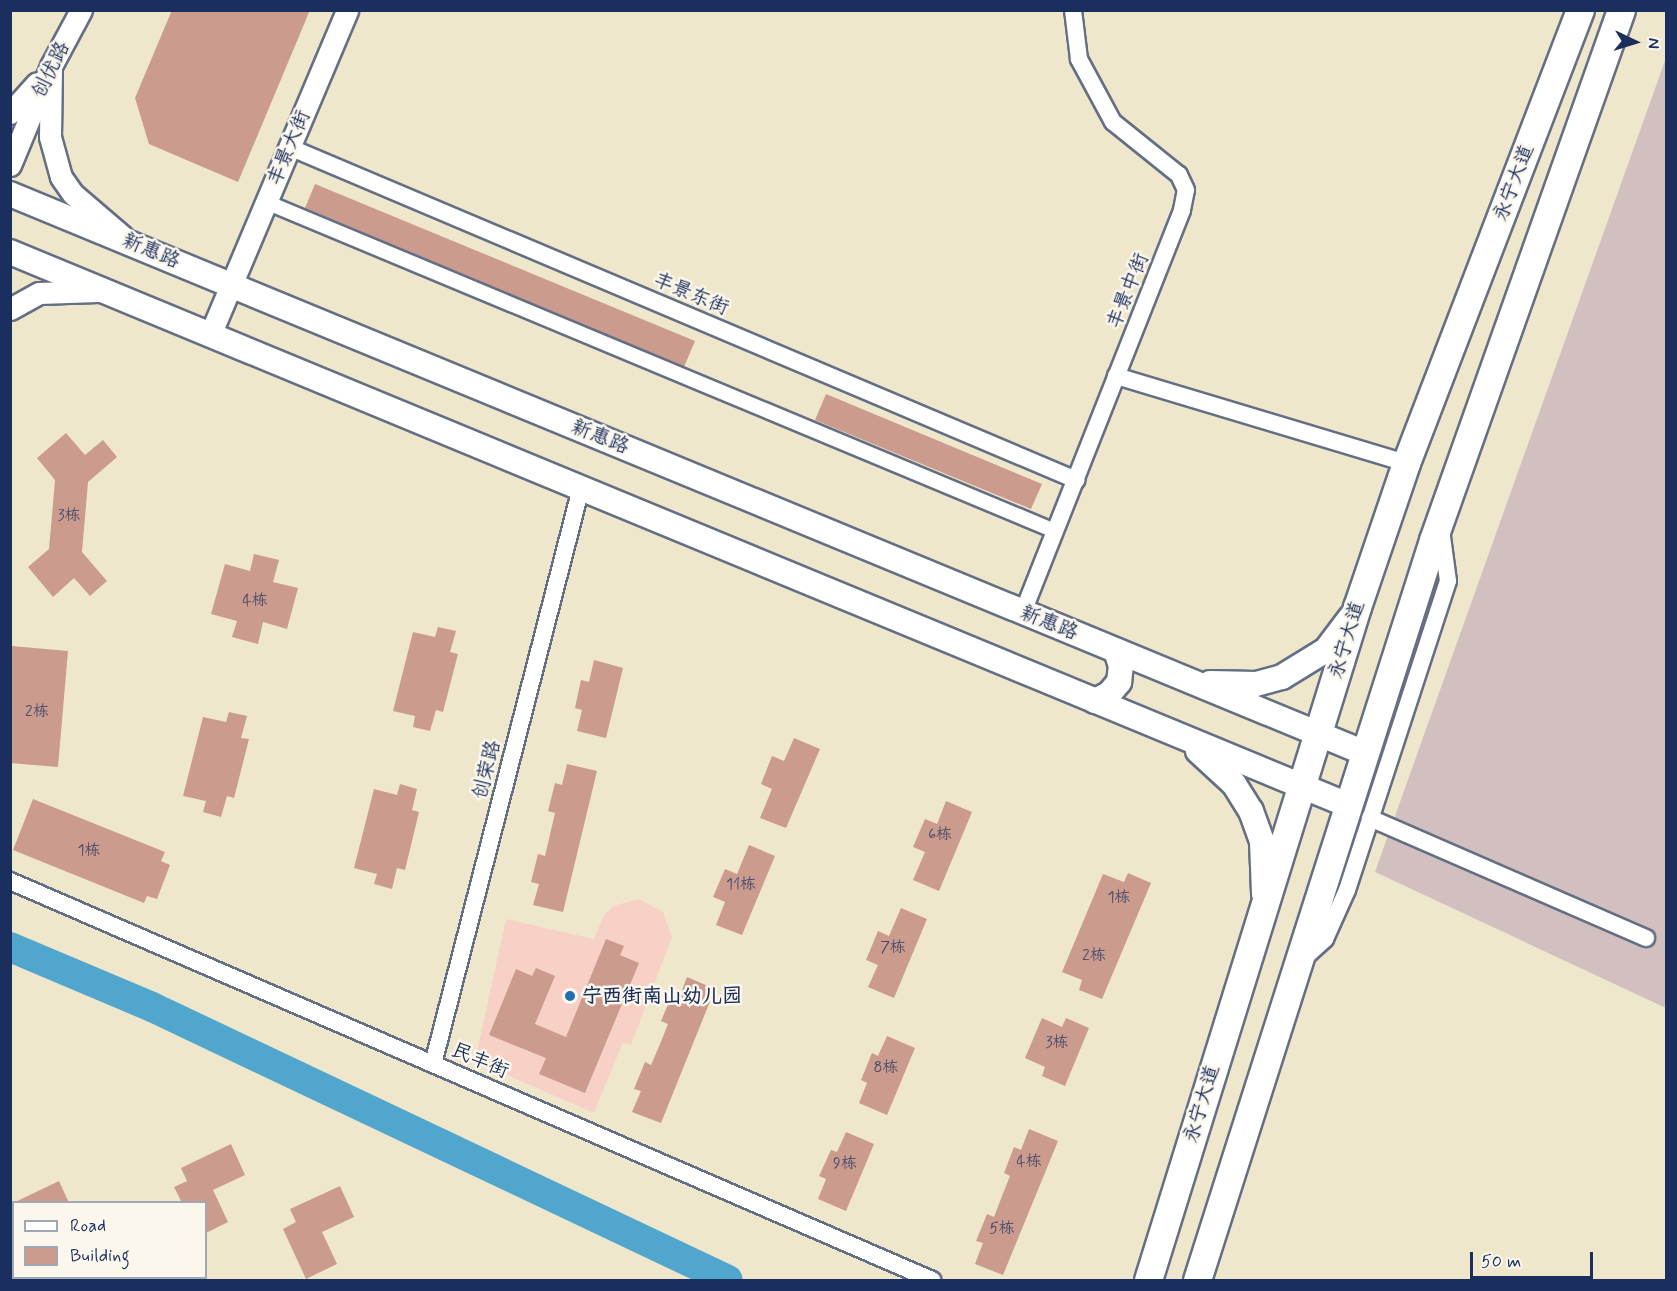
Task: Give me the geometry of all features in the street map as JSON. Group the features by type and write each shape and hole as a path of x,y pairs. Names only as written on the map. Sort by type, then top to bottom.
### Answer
{"main road":[{"name":"永宁大道","path":"1148,1281 1263,905 1357,607 1406,462 1580,10"},
{"path":"1197,1281 1298,964 1359,812 1365,753 1440,520 1621,10"},
{"name":"新惠路","path":"10,194 1365,753"},
{"path":"10,252 1095,700 1359,812"},
{"path":"1189,681 1230,685 1282,677 1326,650 1357,607"},
{"path":"1095,700 1109,694 1119,682 1121,666 1116,651"},
{"path":"1168,731 1212,761 1234,784 1251,811 1262,841 1266,873 1263,905"}],"street":[{"name":"创优路","path":"10,165 51,66 81,10"},
{"name":"丰景大街","path":"210,334 347,10"},
{"name":"丰景中街","path":"1023,612 1182,210 1186,190 1179,175 1113,122 1079,59 1073,10"},
{"path":"10,113 51,66"},
{"path":"51,66 50,137 61,177 73,194 129,242"},
{"name":"丰景东街","path":"289,147 1076,480"},
{"path":"267,202 1056,531"},
{"path":"10,309 39,293 58,289 106,291"},
{"path":"1116,376 1406,462"},
{"name":"创荣路","path":"433,1064 581,488"},
{"path":"1440,520 1448,581 1359,812 1646,938"},
{"name":"民丰街","path":"10,881 932,1281"}],"shaded area":[{"path":"1666,58 1666,1008 1375,872"},
{"name":"宁西街南山幼儿园","path":"639,899 663,912 672,937 631,1045 623,1042 594,1113 475,1061 506,919 594,939 604,915 613,906"}],"building":[{"path":"172,10 310,10 238,182 149,144 135,98"},
{"path":"315,184 695,341 684,367 305,208"},
{"path":"826,394 1042,484 1031,509 815,420"},
{"path":"66,433 85,455 103,440 117,457 88,482 82,552 107,581 90,596 74,578 53,597 28,567 49,549 55,480 37,458"},
{"path":"254,554 279,560 273,582 298,588 287,629 263,622 258,644 232,637 237,621 211,614 225,564 250,571"},
{"path":"438,627 456,631 450,652 458,654 443,712 436,710 430,731 413,727 415,716 393,711 413,632 435,637"},
{"path":"12,646 68,651 58,767 10,763"},
{"path":"594,660 623,668 606,738 577,731 582,710 575,708 581,680 589,682"},
{"path":"229,712 247,716 241,738 249,739 234,798 227,796 221,817 203,812 206,801 183,796 203,717 226,722"},
{"path":"794,738 820,749 786,828 760,818 772,789 761,784 772,756 784,761"},
{"path":"567,764 597,771 563,912 533,905 539,884 531,882 538,854 545,856 555,813 548,811 555,783 562,785"},
{"path":"400,784 417,789 412,810 419,812 405,870 397,868 392,889 374,884 377,874 354,868 374,789 397,795"},
{"path":"33,799 165,852 161,861 170,865 157,899 147,896 144,903 13,850"},
{"path":"946,801 972,812 939,891 913,880 925,852 913,847 925,819 937,824"},
{"path":"749,845 775,856 742,935 716,925 725,902 713,897 725,869 737,874"},
{"path":"1128,873 1151,883 1102,999 1079,990 1082,980 1062,972 1103,874 1124,882"},
{"path":"901,908 927,919 894,998 868,987 878,965 866,960 878,931 889,936"},
{"path":"606,939 624,946 620,955 639,963 585,1093 539,1074 546,1058 489,1035 516,969 532,976 536,968 555,976 535,1024 566,1037"},
{"path":"687,977 715,989 661,1123 632,1112 641,1091 634,1089 645,1062 651,1065 660,1044 668,1024 661,1021 672,995 679,998"},
{"path":"1042,1018 1062,1027 1066,1018 1089,1028 1065,1086 1042,1076 1045,1067 1025,1058"},
{"path":"887,1036 915,1048 887,1115 859,1103 867,1083 861,1080 872,1053 878,1056"},
{"path":"1029,1129 1058,1141 1003,1275 975,1264 983,1243 976,1241 987,1214 994,1217 1010,1176 1004,1173 1014,1147 1021,1150"},
{"path":"846,1132 874,1144 846,1211 818,1199 826,1179 819,1176 831,1150 837,1152"},
{"path":"231,1144 245,1175 213,1190 228,1222 207,1232 207,1201 181,1201 174,1187 187,1181 181,1168"},
{"path":"59,1181 68,1201 17,1201"},
{"path":"340,1186 354,1217 322,1232 337,1264 306,1279 283,1229 296,1222 290,1209"}],"waterway":[{"path":"10,947 152,1007 728,1280"}],"place":[{"name":"宁西街南山幼儿园","path":"570,996"}]}
